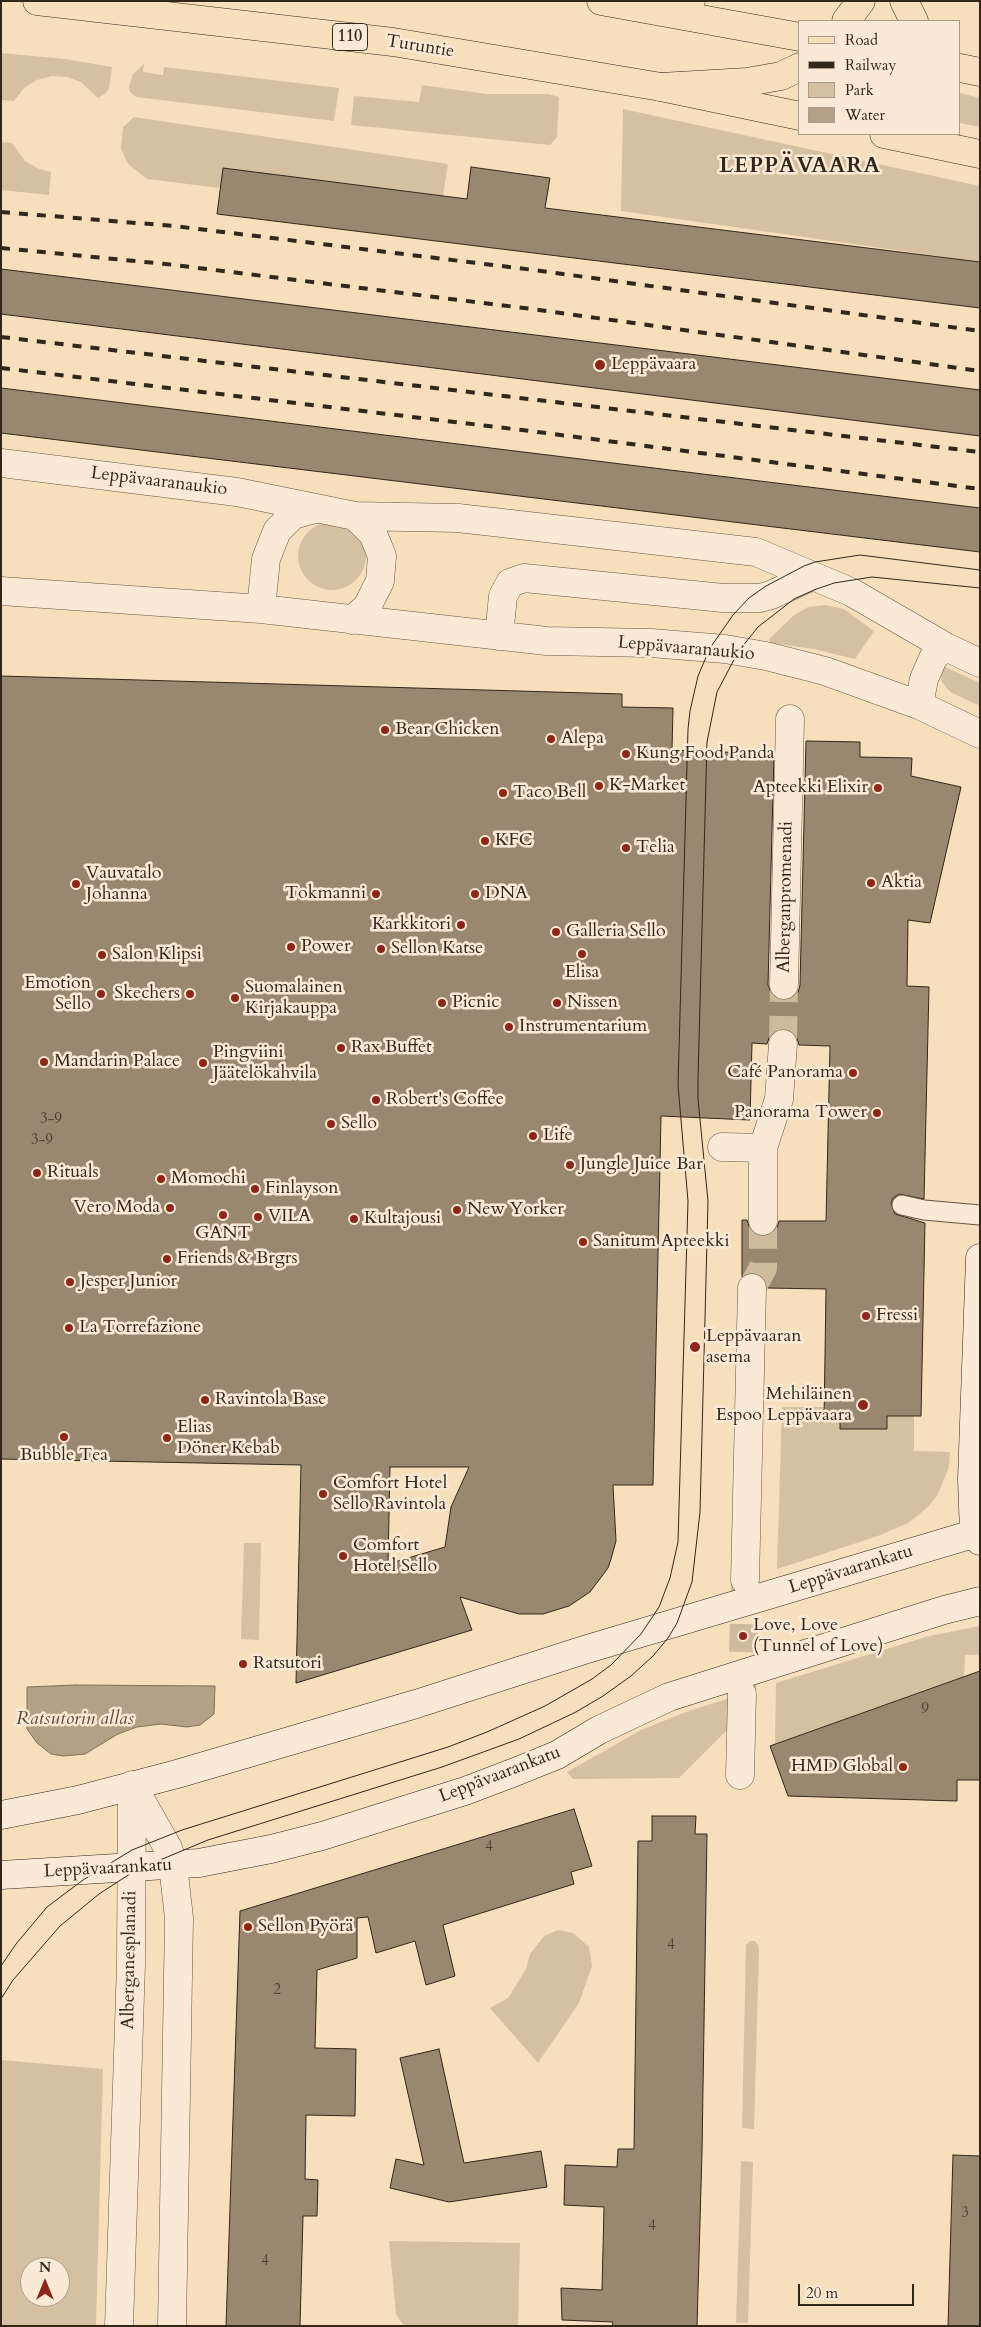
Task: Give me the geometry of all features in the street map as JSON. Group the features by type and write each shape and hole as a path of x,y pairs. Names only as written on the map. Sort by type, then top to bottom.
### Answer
{"main road":[{"name":"Turuntie","path":"37,1 393,42 661,86 798,116"},
{"path":"601,1 798,37"},
{"path":"636,6 691,1"},
{"path":"847,20 861,1"},
{"path":"904,1 914,20"},
{"path":"661,86 748,82 781,76 798,68"},
{"path":"961,68 980,72"},
{"path":"889,135 980,154"}],"street":[{"name":"Leppävaaranaukio","path":"1,463 237,492 355,516 458,518 756,552 851,592 946,647 980,663"},
{"name":"Leppävaaranaukio","path":"261,609 266,559 277,531 293,515 315,509"},
{"path":"352,620 367,607 380,581 382,556 372,534 355,516"},
{"path":"499,636 503,596 510,583 524,578 723,598 760,598 771,595 812,576"},
{"name":"Leppävaaranaukio","path":"1,591 261,609 546,641 650,643 725,649 766,656 825,671 919,705 980,734"},
{"path":"919,705 924,679 934,656 946,647"},
{"name":"Alberganpromenadi","path":"784,985 790,719"},
{"path":"763,1221 763,1148 779,1099 783,1044"},
{"path":"722,1147 763,1148"},
{"path":"978,1535 972,1479 980,1258"},
{"path":"745,1580 752,1288"},
{"name":"Leppävaarankatu","path":"1,1815 78,1800 406,1707 576,1652 978,1535"},
{"name":"Leppävaarankatu","path":"1,1874 199,1863 272,1849 322,1836 465,1791 557,1755 599,1730 670,1697 899,1624 980,1601"},
{"path":"740,1775 742,1694"},
{"path":"132,1785 168,1848 173,1865 179,1918 172,2326"},
{"name":"Alberganesplanadi","path":"119,2326 131,1964 132,1785"}],"lane":[{"path":"902,1205 924,1210 980,1215"}],"green space":[{"path":"1,53 65,59 112,67 109,88 106,93 98,98 81,82 67,77 52,76 37,80 24,88 14,101 1,100"},
{"path":"144,64 143,72 163,75 164,67 339,88 334,121 136,97 130,92 129,86 133,74"},
{"path":"422,85 487,94 548,94 559,97 557,137 550,145 351,125 354,96 419,102"},
{"path":"961,93 980,98 980,127 961,123"},
{"path":"623,109 980,186 980,262 621,211"},
{"path":"134,117 448,164 443,196 223,169 220,188 147,179 128,164 121,149 123,127"},
{"path":"1,142 12,143 25,161 39,169 51,172 49,195 1,190"},
{"path":"332,522 345,525 356,532 363,543 366,556 363,569 356,580 345,587 332,590 319,587 308,580 301,569 298,556 301,543 308,532 319,525"},
{"path":"825,605 844,609 874,631 855,659 814,649 771,643 769,639 793,616 808,607"},
{"path":"945,667 980,683 980,706 950,692 942,682 940,674 940,669"},
{"path":"782,1407 824,1407 824,1419 840,1420 840,1429 886,1429 887,1415 914,1416 914,1451 950,1452 949,1467 937,1496 928,1507 908,1523 878,1536 777,1569"},
{"path":"244,1543 261,1543 259,1640 241,1639"},
{"path":"980,1626 980,1655 965,1655 964,1676 775,1744 776,1683 929,1636"},
{"path":"730,1698 730,1727 679,1778 573,1779 567,1772 641,1730 686,1712"},
{"path":"558,1930 573,1933 589,1947 592,1966 579,2003 538,2063 490,2008 508,1998 526,1969 530,1954 544,1936"},
{"path":"750,1941 755,1941 759,1950 754,2129 742,2128 746,1945"},
{"path":"1,2060 103,2069 96,2326 1,2326"},
{"path":"741,2161 753,2162 748,2323 736,2323"},
{"path":"389,2241 520,2243 518,2326 404,2326 396,2314"}],"water":[{"name":"Ratsutorin allas","path":"75,1685 215,1686 214,1714 200,1725 187,1727 161,1724 137,1727 118,1734 85,1754 63,1756 51,1754 37,1743 27,1729 27,1687"}],"building":[{"path":"471,167 550,178 545,208 980,262 980,308 217,214 223,168 467,199"},
{"path":"1,269 980,390 980,436 1,314"},
{"path":"1,388 980,508 980,552 1,433"},
{"name":"Sello","path":"1,676 622,694 622,707 673,708 672,750 774,754 768,985 771,993 783,1001 792,998 798,993 800,985 806,741 860,742 860,757 912,758 911,776 961,787 930,923 908,920 907,986 929,987 924,1199 899,1194 893,1198 891,1203 895,1214 925,1223 921,1416 887,1416 887,1429 840,1429 840,1420 824,1420 826,1289 768,1288 760,1274 752,1272 742,1277 742,1220 747,1220 750,1229 756,1235 763,1237 771,1234 777,1228 779,1221 826,1221 830,1046 799,1045 792,1031 784,1028 770,1035 767,1044 752,1043 750,1120 661,1116 653,1485 613,1485 616,1541 608,1568 590,1592 569,1606 543,1614 519,1614 460,1597 472,1630 296,1683 301,1465 1,1459","holes":["390,1467 469,1467 451,1507 445,1547 388,1564"]},
{"path":"980,1671 980,1780 957,1780 957,1801 788,1796 770,1746"},
{"path":"574,1809 592,1866 571,1872 574,1884 443,1925 455,1976 426,1985 415,1941 376,1953 368,1917 357,1918 357,1958 317,1970 315,2048 356,2049 355,2116 306,2115 305,2179 318,2180 317,2216 303,2216 300,2326 226,2326 240,1911"},
{"path":"652,1816 696,1816 695,1834 707,1834 697,2326 612,2326 613,2322 562,2320 561,2288 602,2290 604,2207 564,2205 565,2165 617,2167 618,2149 634,2149 638,1841 652,1841"},
{"path":"439,2049 464,2163 541,2151 547,2187 449,2202 390,2188 396,2159 424,2165 400,2058"},
{"path":"953,2155 980,2156 980,2326 948,2326"}],"tunnel":[{"path":"783,1044 784,985"},
{"path":"752,1288 763,1268 763,1221"},
{"path":"742,1694 745,1580"}],"tram line":[{"path":"1,1966 16,1944 47,1907 83,1880 132,1850 182,1830 448,1747 487,1732 545,1706 592,1679 611,1665 641,1634 659,1607 670,1578 678,1542 688,1201 678,1085 688,729 698,676 710,648 733,615 749,598 766,586 804,566 815,562 860,555 980,570"},
{"path":"1,1999 13,1980 60,1926 99,1894 136,1870 208,1840 442,1767 519,1739 576,1712 603,1696 631,1676 653,1656 668,1638 677,1623 692,1582 700,1512 708,1201 698,1099 698,1078 707,742 717,692 738,652 758,627 794,599 814,590 834,583 872,577 980,588"}],"railway":[{"path":"1,212 174,226 534,270 980,331"},
{"path":"1,248 166,264 532,309 980,371"},
{"path":"1,337 980,452"},
{"path":"1,368 522,430 980,489"}],"place":[{"name":"Leppävaara","path":"600,365"},
{"name":"Bear Chicken","path":"385,730"},
{"name":"Alepa","path":"551,739"},
{"name":"Kung Food Panda","path":"626,754"},
{"name":"K-Market","path":"599,786"},
{"name":"Apteekki Elixir","path":"878,788"},
{"name":"Taco Bell","path":"503,793"},
{"name":"KFC","path":"485,841"},
{"name":"Telia","path":"626,848"},
{"name":"Aktia","path":"871,883"},
{"name":"Vauvatalo Johanna","path":"76,884"},
{"name":"Tokmanni","path":"376,894"},
{"name":"DNA","path":"475,894"},
{"name":"Karkkitori","path":"461,925"},
{"name":"Galleria Sello","path":"556,932"},
{"name":"Power","path":"291,947"},
{"name":"Sellon Katse","path":"381,949"},
{"name":"Elisa","path":"582,954"},
{"name":"Salon Klipsi","path":"102,955"},
{"name":"Emotion Sello","path":"101,994"},
{"name":"Skechers","path":"190,994"},
{"name":"Suomalainen Kirjakauppa","path":"235,998"},
{"name":"Picnic","path":"442,1003"},
{"name":"Nissen","path":"557,1003"},
{"name":"Instrumentarium","path":"509,1027"},
{"name":"Rax Buffet","path":"341,1048"},
{"name":"Mandarin Palace","path":"44,1062"},
{"name":"Pingviini Jäätelökahvila","path":"203,1063"},
{"name":"Café Panorama","path":"853,1073"},
{"name":"Robert's Coffee","path":"376,1100"},
{"name":"Panorama Tower","path":"877,1113"},
{"name":"Sello","path":"331,1124"},
{"name":"Life","path":"533,1136"},
{"name":"Jungle Juice Bar","path":"570,1165"},
{"name":"Rituals","path":"37,1173"},
{"name":"Momochi","path":"161,1179"},
{"name":"Finlayson","path":"255,1189"},
{"name":"Vero Moda","path":"170,1208"},
{"name":"New Yorker","path":"457,1210"},
{"name":"GANT","path":"223,1215"},
{"name":"VILA","path":"258,1217"},
{"name":"Kultajousi","path":"354,1219"},
{"name":"Sanitum Apteekki","path":"583,1242"},
{"name":"Friends & Brgrs","path":"167,1259"},
{"name":"Jesper Junior","path":"70,1282"},
{"name":"Fressi","path":"866,1316"},
{"name":"La Torrefazione","path":"69,1328"},
{"name":"Leppävaaran asema","path":"695,1347"},
{"name":"Ravintola Base","path":"205,1400"},
{"name":"Mehiläinen Espoo Leppävaara","path":"863,1405"},
{"name":"Bubble Tea","path":"64,1437"},
{"name":"Elias Döner Kebab","path":"167,1438"},
{"name":"Comfort Hotel Sello Ravintola","path":"323,1494"},
{"name":"Comfort Hotel Sello","path":"343,1556"},
{"name":"Love, Love (Tunnel of Love)","path":"743,1636"},
{"name":"Ratsutori","path":"243,1664"},
{"name":"HMD Global","path":"903,1767"},
{"name":"Sellon Pyörä","path":"248,1927"}],"district":[{"name":"LEPPÄVAARA","path":"800,167"}]}
